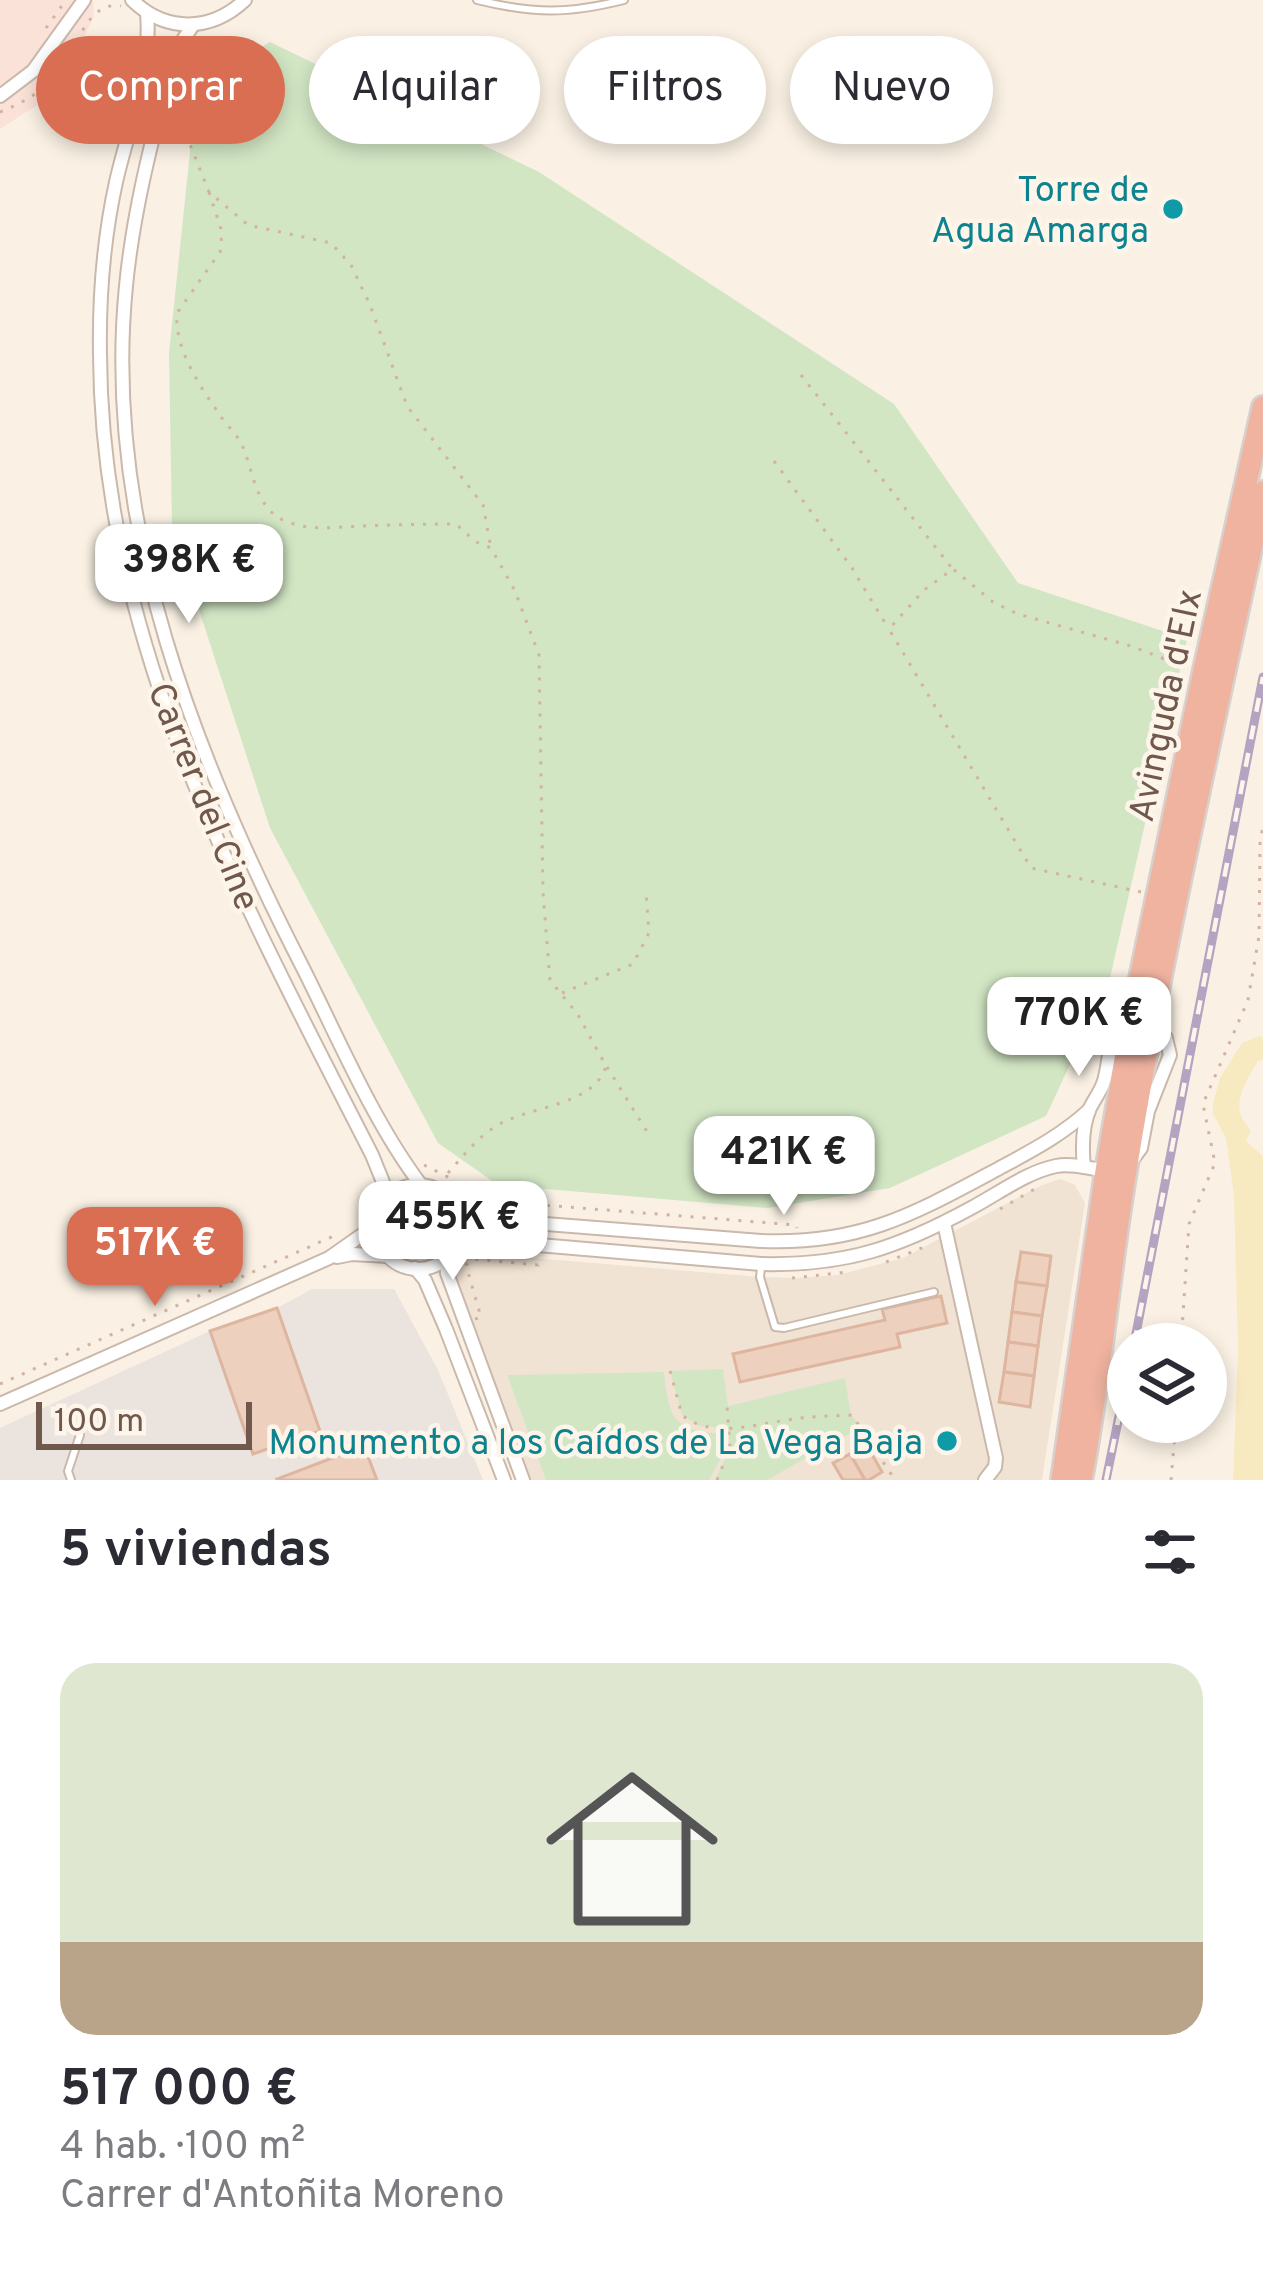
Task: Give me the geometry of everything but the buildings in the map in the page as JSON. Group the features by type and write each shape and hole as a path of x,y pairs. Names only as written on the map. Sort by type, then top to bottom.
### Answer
{"highway":[{"name":"Avinguda d'Elx","path":"1142,1019 1157,896 1263,407"},
{"name":"Avinguda d'Elx","path":"1061,1480 1105,1168 1185,854 1263,492"},
{"name":"Avinguda d'Elx","path":"1081,1480 1090,1433 1105,1168"}],"street":[{"path":"0,96 33,71 84,0"},
{"path":"132,0 161,20 193,25 228,14 245,0"},
{"name":"Carrer del Cine","path":"147,13 149,50 116,184 102,287 101,405 121,553 162,698 206,814 373,1155 386,1200"},
{"name":"Carrer del Cine","path":"193,25 173,55 140,188 125,289 123,404 143,548 184,691 244,845 394,1146 421,1185"},
{"name":"Avinguda d'Elx","path":"1105,1168 1084,1128 1103,1084 1111,1040 1117,1030 1142,1019"},
{"path":"457,1209 495,1220 536,1217 796,1243 836,1238 891,1224 936,1202 1067,1131 1089,1109"},
{"path":"458,1243 761,1264 817,1263 897,1245 1040,1171 1056,1166 1105,1168"},
{"path":"0,1404 329,1258 366,1232 386,1200 408,1186 443,1192 457,1209 458,1243 437,1264 405,1267 381,1245 376,1221"},
{"path":"944,1223 996,1459 985,1480"},
{"path":"329,1258 388,1256"},
{"path":"446,1258 447,1273 523,1480"},
{"path":"415,1268 446,1330 504,1480"}],"lane":[{"path":"477,0 547,13 624,0"},
{"path":"761,1264 760,1277 775,1327 934,1292"},
{"path":"71,1480 68,1471 80,1435"}],"path":[{"path":"45,30 66,0"},
{"path":"0,112 23,103 56,76 95,10"},
{"path":"190,144 222,232 220,252 178,314 176,325 191,365 241,444 262,500 281,521 308,528 456,524 491,548"},
{"path":"209,192 248,225 332,243 351,265 370,305 407,406 483,505 491,548 515,591 539,655 543,893 550,980 578,1015 651,1138"},
{"path":"801,375 952,569 993,602 1018,614 1131,646 1203,675"},
{"path":"774,461 851,568 1031,868 1157,896"},
{"path":"889,629 924,590 952,569"},
{"path":"1182,1323 1189,1223 1215,1163 1203,1104 1248,1000 1259,935 1263,825"},
{"path":"561,994 633,964 649,933 646,891"},
{"path":"446,1175 497,1124 582,1094 602,1079 606,1066"},
{"path":"424,1165 454,1180 478,1203"},
{"path":"536,1217 796,1231 796,1225 542,1204"},
{"path":"478,1318 460,1269 466,1258 474,1253 533,1257 534,1245"},
{"path":"670,1371 682,1414 699,1426 851,1415 895,1480"},
{"path":"717,1480 730,1448 727,1406"},
{"path":"1171,1480 1174,1443"}],"shaded area":[{"path":"0,0 93,0 94,16 85,36 36,36 36,106 0,129"},
{"path":"1060,1179 1075,1185 1085,1203 1042,1480 524,1480 447,1273 474,1253 760,1277 838,1275 903,1258"},
{"path":"312,1289 394,1289 438,1370 483,1480 0,1480 0,1428"}],"green space":[{"path":"285,49 309,61 309,144 481,144 539,172 894,404 1018,583 1187,639 1110,978 1046,1116 890,1188 768,1208 498,1185 438,1143 270,828 172,527 169,353 191,144 285,144"},
{"path":"723,1369 728,1406 845,1378 851,1415 861,1427 767,1480 715,1480 730,1448 728,1428 699,1426 682,1415 670,1371"},
{"path":"664,1372 668,1402 677,1420 694,1430 724,1434 723,1454 709,1480 546,1480 507,1375"}],"sand":[{"path":"1263,1038 1263,1060 1248,1079 1239,1106 1251,1131 1246,1141 1263,1156 1263,1480 1233,1480 1238,1349 1234,1196 1226,1138 1213,1114 1213,1103 1220,1078 1242,1043"}],"railway":[{"path":"1138,1323 1263,677"},
{"path":"1106,1480 1114,1443"}],"place":[{"name":"Torre de Agua Amarga","path":"1173,209"},
{"name":"Monumento a los Caídos de La Vega Baja","path":"947,1441"}]}
